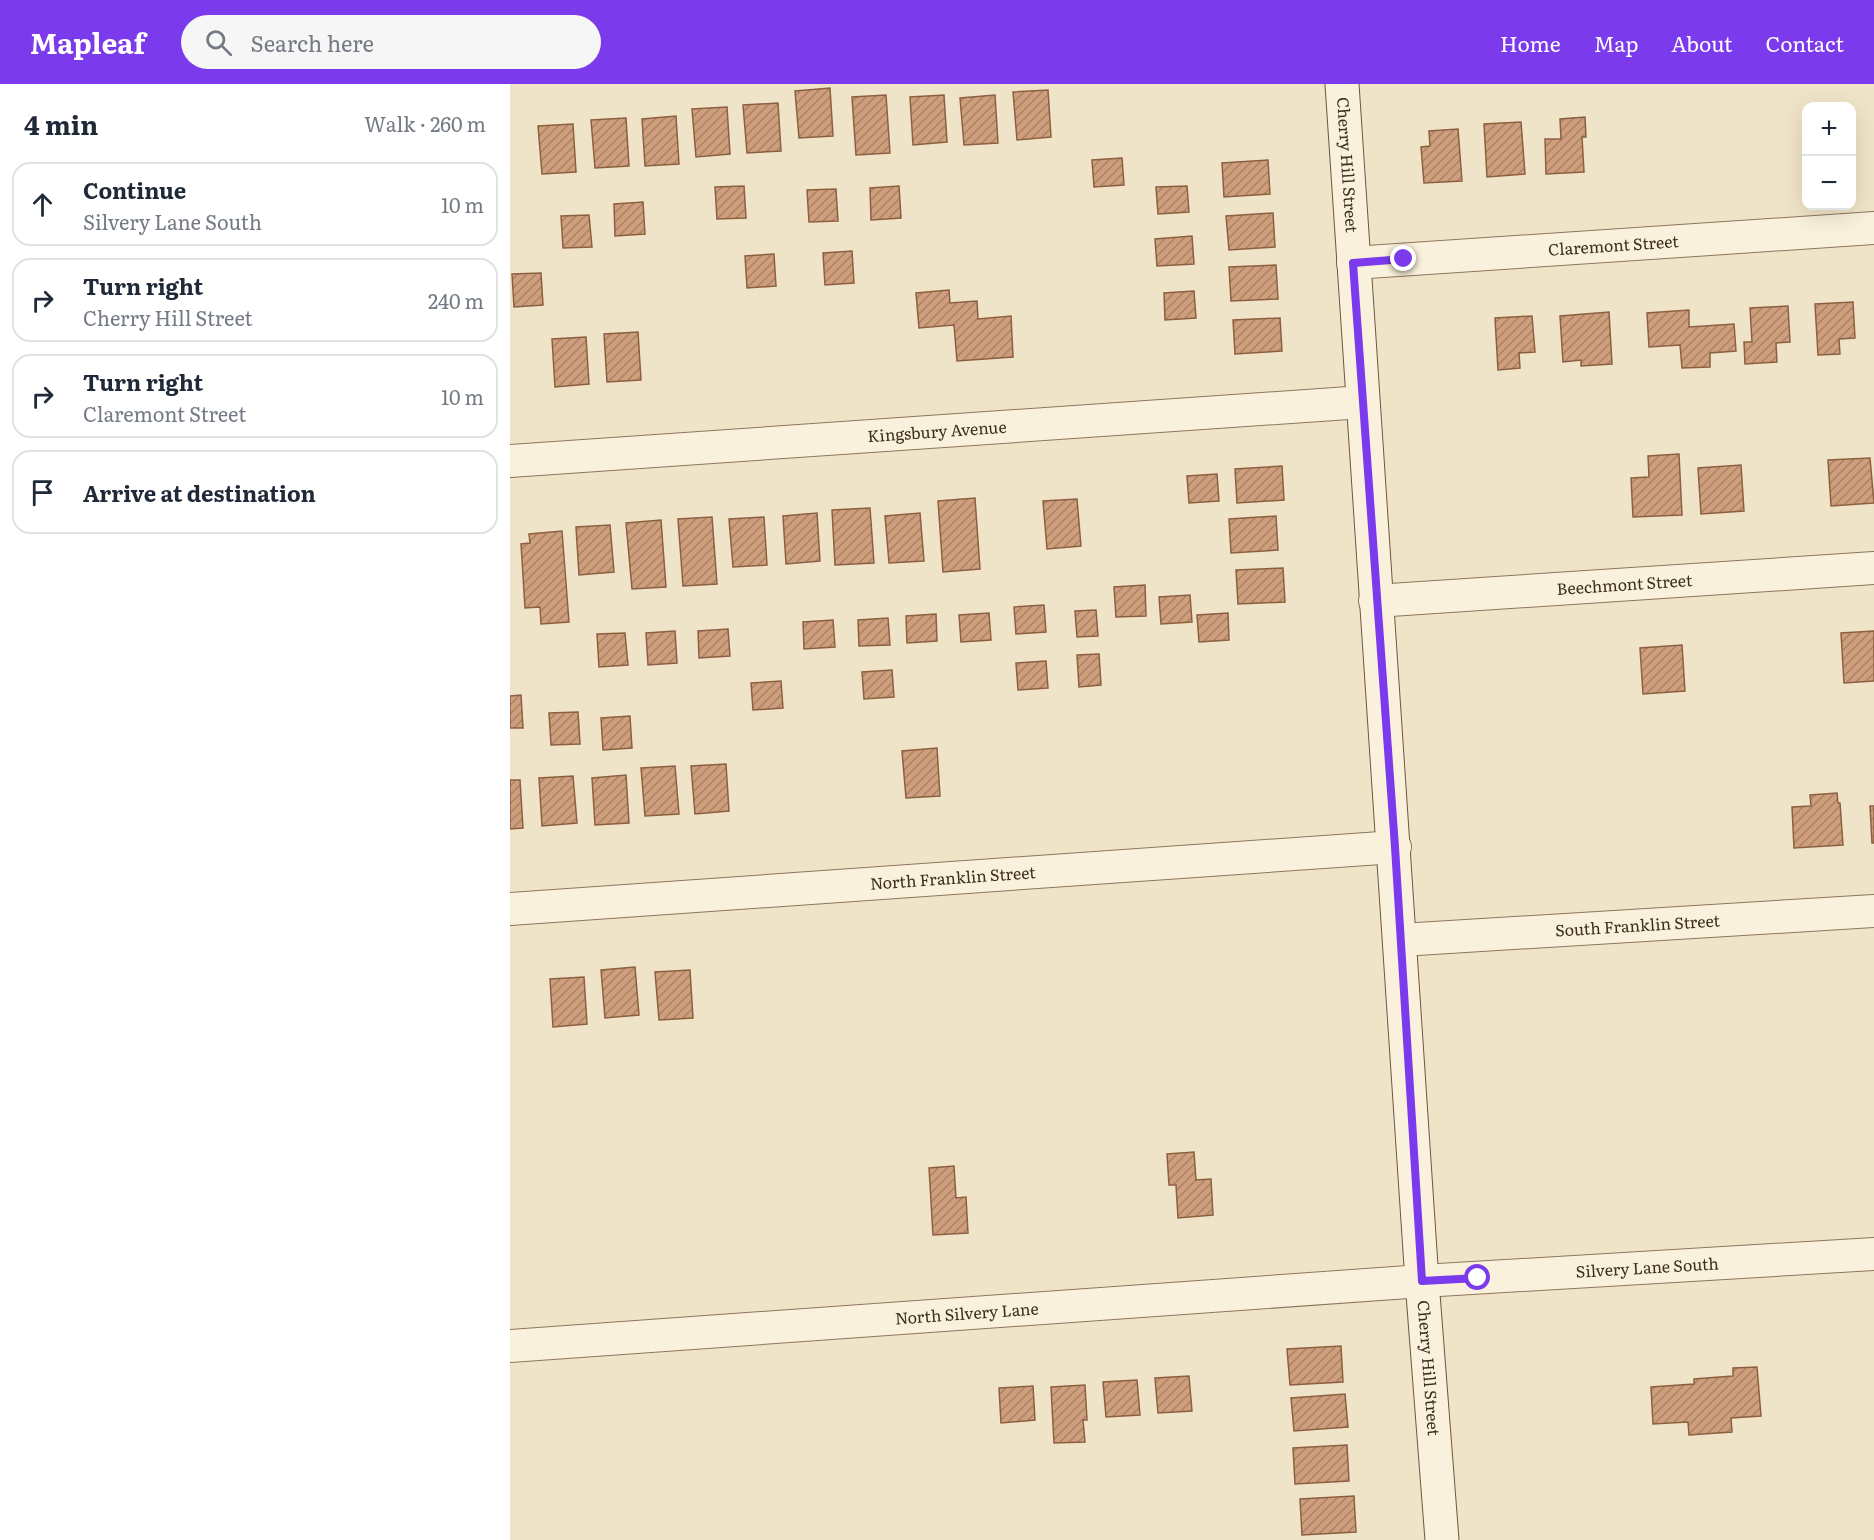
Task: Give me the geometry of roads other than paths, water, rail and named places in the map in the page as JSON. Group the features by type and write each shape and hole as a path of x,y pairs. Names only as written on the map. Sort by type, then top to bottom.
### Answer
{"main road":[{"name":"Cherry Hill Street","path":"1342,84 1375,601 1395,847 1422,1281 1442,1540"}],"street":[{"name":"Claremont Street","path":"1353,263 1874,228"},
{"name":"Kingsbury Avenue","path":"510,460 1363,402"},
{"name":"Beechmont Street","path":"1375,601 1874,568"},
{"name":"North Franklin Street","path":"510,909 1395,847"},
{"name":"South Franklin Street","path":"1401,940 1874,911"},
{"name":"Silvery Lane South","path":"1422,1281 1874,1254"},
{"name":"North Silvery Lane","path":"510,1346 1422,1281"}]}
